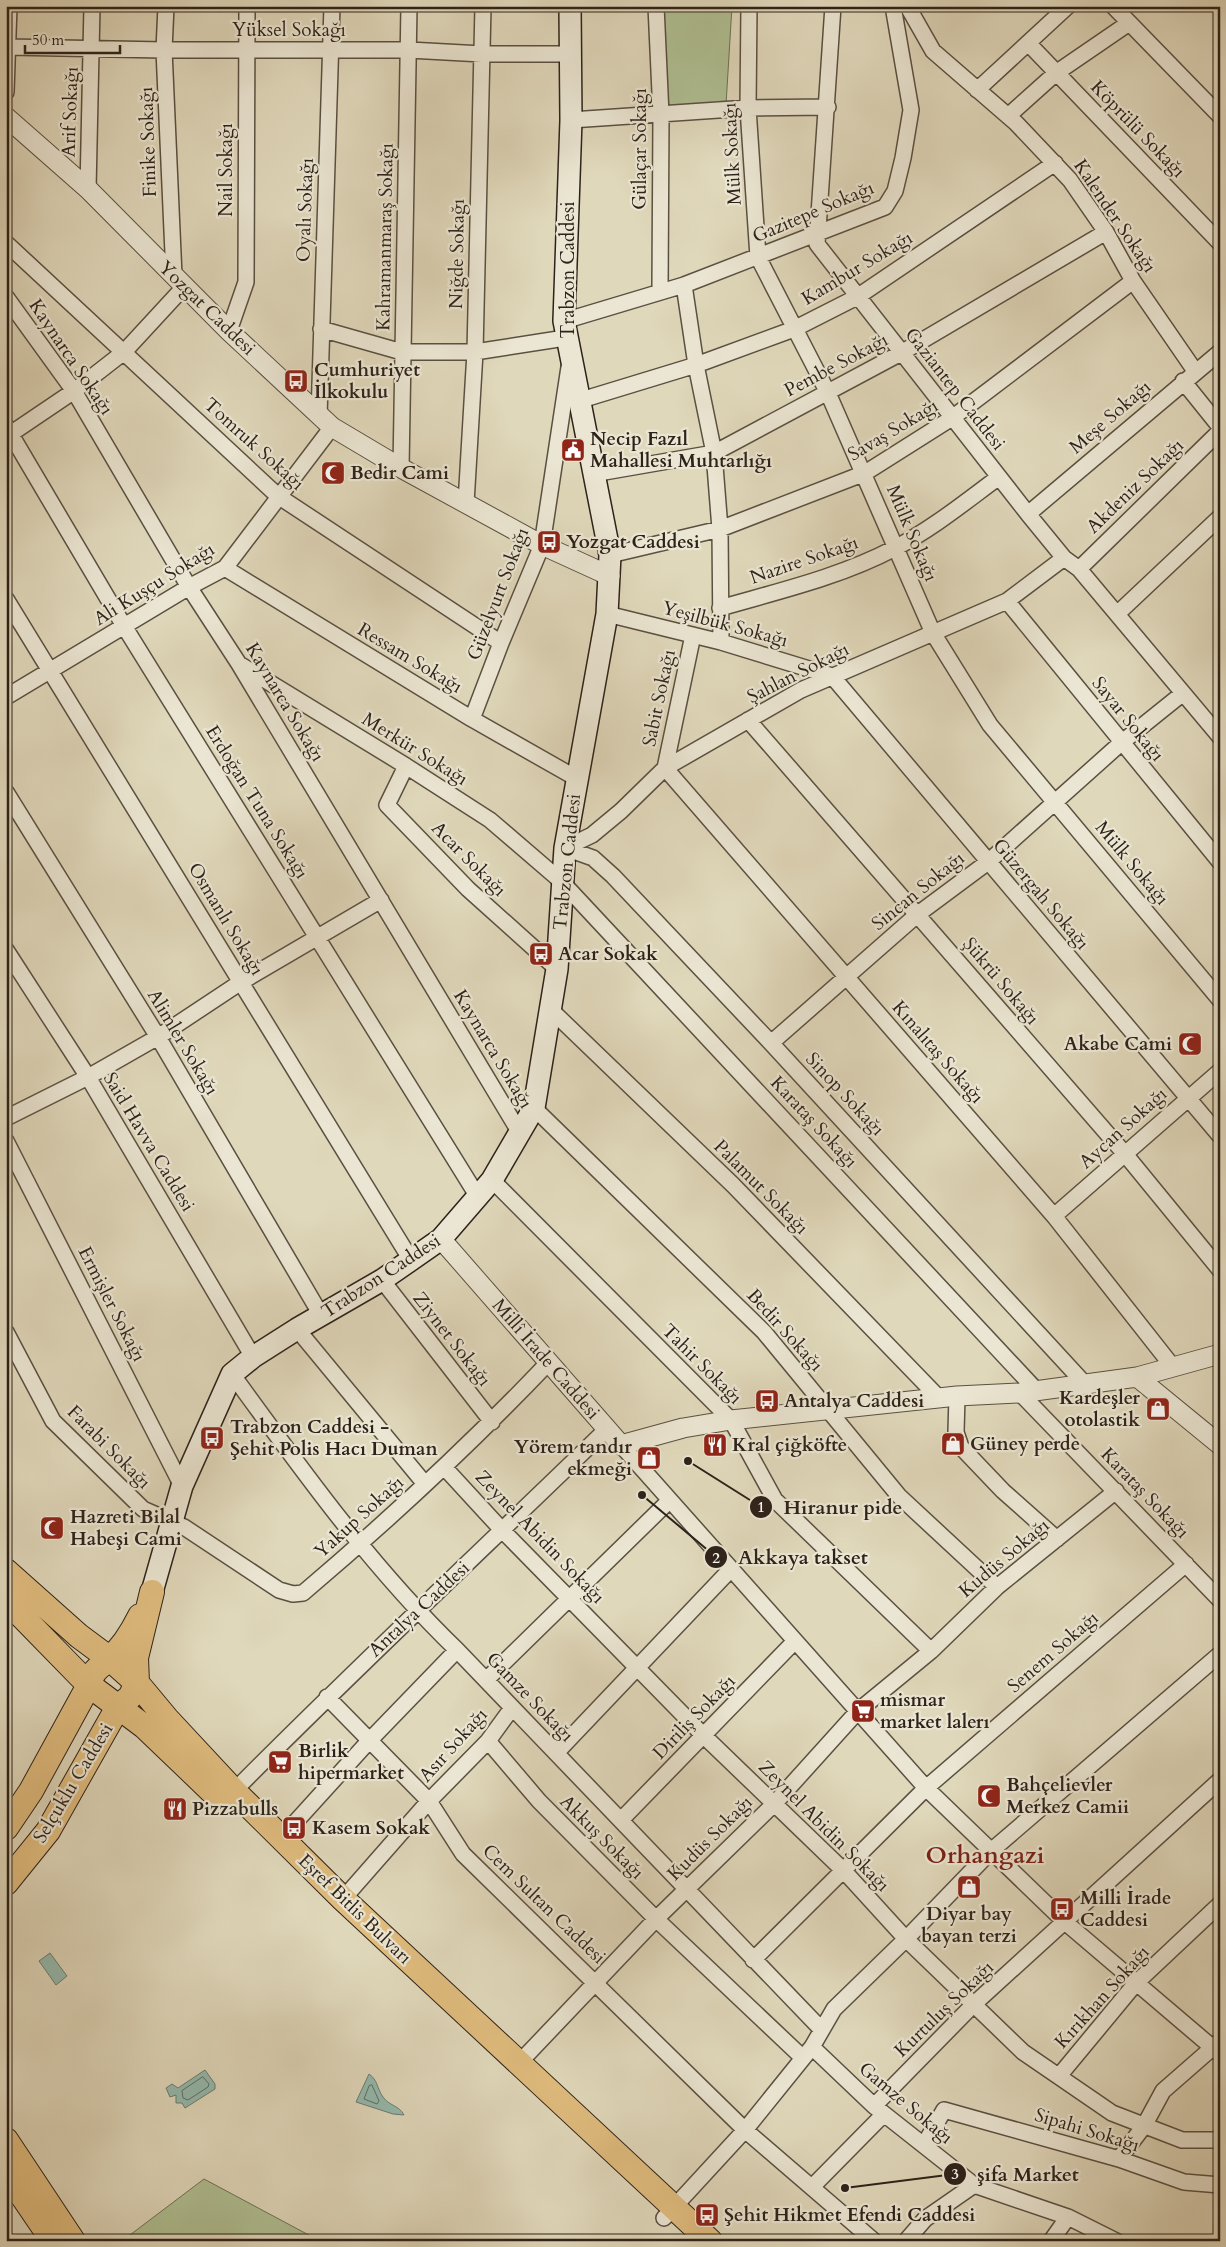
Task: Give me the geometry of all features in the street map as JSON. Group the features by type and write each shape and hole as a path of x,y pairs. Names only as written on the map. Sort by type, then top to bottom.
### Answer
{"main road":[{"name":"Trabzon Caddesi","path":"137,1683 136,1658 152,1592 182,1486 232,1374 253,1357 382,1280 441,1239 492,1180 534,1108 557,968 561,881 565,848 576,778 607,614 610,566 564,330 571,120 570,6"},
{"name":"Eşref Bitlis Bulvarı","path":"6,1572 79,1636 110,1659 137,1683 167,1719 234,1791 343,1898 519,2063 669,2213 688,2241"},
{"path":"79,1636 94,1637 108,1635 124,1629 138,1614 152,1592"},
{"name":"Selçuklu Caddesi","path":"6,1828 31,1791 89,1685 92,1674 98,1666 110,1659 138,1621 152,1592"},
{"name":"Eşref Bitlis Bulvarı","path":"6,1600 89,1685 145,1727 292,1870 669,2213 710,2241"},
{"name":"Selçuklu Caddesi","path":"6,1883 48,1831 118,1707 130,1697 137,1683"},
{"path":"98,1744 112,1733 145,1727"},
{"path":"6,2140 73,2241"},
{"path":"6,2172 53,2241"}],"street":[{"path":"6,92 9,6"},
{"name":"Arif Sokağı","path":"88,189 92,6"},
{"name":"Finike Sokağı","path":"166,6 164,50 179,282"},
{"name":"Nail Sokağı","path":"229,331 246,282 247,6"},
{"name":"Oyalı Sokağı","path":"325,421 321,329 332,6"},
{"name":"Kahramanmaraş Sokağı","path":"401,468 409,6"},
{"name":"Niğde Sokağı","path":"466,503 475,352 483,6"},
{"name":"Gülaçar Sokağı","path":"656,6 661,115 660,291"},
{"name":"Mülk Sokağı","path":"749,6 748,108 758,257 828,392 865,473 933,633 990,725 1220,1000"},
{"name":"Gaziantep Caddesi","path":"833,6 828,107 817,244 1064,558 1079,569 1182,694 1217,727"},
{"path":"977,90 1068,6"},
{"path":"1113,6 1220,116"},
{"name":"Kalender Sokağı","path":"901,7 932,51 1008,116 1070,180 1106,232 1220,429"},
{"name":"Gazitepe Sokağı","path":"321,329 402,352 475,352 564,330 660,291 684,285 884,207 894,191 903,158 911,110 901,7"},
{"path":"1008,116 1056,72 1130,23"},
{"name":"Köprülü Sokağı","path":"1028,43 1220,243"},
{"name":"Yüksel Sokağı","path":"8,47 246,51 409,50 482,54 570,54"},
{"path":"571,120 748,108 828,107"},
{"name":"Yozgat Caddesi","path":"6,117 88,189 229,331 325,421 401,468 542,545 610,566"},
{"name":"Kambur Sokağı","path":"578,401 696,364 794,329 857,297 1055,164"},
{"name":"Pembe Sokağı","path":"593,474 714,453 901,353 1106,232"},
{"name":"Tomruk Sokağı","path":"6,243 278,496 501,643"},
{"name":"Savaş Sokağı","path":"610,566 720,528 865,473 952,418 1134,281"},
{"path":"8,432 74,392 124,352 179,282"},
{"path":"684,285 696,364 714,453 720,528 721,642"},
{"name":"Kaynarca Sokağı","path":"6,297 74,392 189,587 239,664 520,1133"},
{"name":"Meşe Sokağı","path":"1028,514 1189,376 1220,352"},
{"name":"Güzelyurt Sokağı","path":"472,719 542,545 570,361"},
{"name":"Ali Kuşçu Sokağı","path":"6,697 189,587 225,568 278,496 325,421"},
{"name":"Akdeniz Sokağı","path":"1079,569 1220,429"},
{"name":"Erdoğan Tuna Sokağı","path":"8,432 124,626 478,1197"},
{"name":"Nazire Sokağı","path":"720,608 830,577 896,548 948,514 999,477"},
{"path":"1118,614 1220,517"},
{"name":"Şahlan Sokağı","path":"565,848 592,835 665,768 801,690 1008,601 1064,558"},
{"name":"Ressam Sokağı","path":"225,568 472,719 576,778"},
{"name":"Osmanlı Sokağı","path":"6,599 52,671 411,1260"},
{"name":"Sayar Sokağı","path":"1008,601 1121,743 1220,862"},
{"name":"Yeşilbük Sokağı","path":"607,614 721,642 832,676"},
{"name":"Sabit Sokağı","path":"665,768 693,635"},
{"name":"Merkür Sokağı","path":"239,664 406,766 490,820 561,881"},
{"name":"Güzergah Sokağı","path":"832,676 1220,1136"},
{"name":"Sincan Sokağı","path":"772,1043 918,914 988,862 1121,743 1182,694"},
{"name":"Şükrü Sokağı","path":"748,720 1125,1154 1220,1270"},
{"name":"Acar Sokağı","path":"406,766 387,805 468,889 557,968"},
{"name":"Kınalıtaş Sokağı","path":"665,768 1054,1216 1173,1367"},
{"name":"Alimler Sokağı","path":"6,792 158,1038 321,1315"},
{"name":"Sinop Sokağı","path":"565,848 593,858 606,870 772,1043 1084,1383"},
{"name":"Karataş Sokağı","path":"561,881 1028,1392 1116,1491 1220,1600"},
{"path":"6,1118 88,1077 158,1038 241,982 381,900"},
{"name":"Said Havva Caddesi","path":"6,950 88,1077 253,1357"},
{"name":"Palamut Sokağı","path":"550,1009 733,1185 948,1397"},
{"name":"Aycan Sokağı","path":"1054,1216 1220,1072"},
{"name":"Bedir Sokağı","path":"534,1108 764,1332 899,1496 997,1587"},
{"name":"Ermişler Sokağı","path":"6,1141 182,1486"},
{"name":"Tahir Sokağı","path":"492,1180 731,1420 775,1500 931,1651"},
{"name":"Millî İrade Caddesi","path":"441,1239 621,1446 926,1788 1065,1922 1217,2048"},
{"name":"Ziynet Sokağı","path":"382,1280 492,1422"},
{"path":"297,1329 425,1484"},
{"name":"Farabi Sokağı","path":"6,1332 53,1421 142,1509 171,1522"},
{"path":"621,1446 683,1428 731,1420 948,1397 1028,1392 1136,1377 1220,1354"},
{"name":"Yakup Sokağı","path":"171,1522 184,1527 279,1590 293,1594 303,1593 360,1544 492,1422 548,1362"},
{"name":"Gamze Sokağı","path":"232,1374 305,1474 416,1611 457,1650 688,1889 753,1960 822,2029"},
{"path":"1136,1377 1220,1445"},
{"path":"948,1397 961,1447 1003,1491 1057,1539"},
{"name":"Antalya Caddesi","path":"234,1791 327,1697 607,1429"},
{"name":"Zeynel Abidin Sokağı","path":"444,1467 502,1530 704,1736 844,1871 906,1939 1023,2052 1112,2113 1182,2140 1220,2140"},
{"name":"Kudüs Sokağı","path":"519,2063 656,1919 775,1803 858,1711 931,1651 997,1587 1116,1491"},
{"path":"486,1680 670,1500"},
{"name":"Senem Sokağı","path":"753,1960 926,1788 1186,1564"},
{"path":"556,1753 731,1569"},
{"name":"Diriliş Sokağı","path":"621,1820 795,1641"},
{"path":"281,1838 369,1741 457,1650"},
{"path":"669,2213 746,2130 808,2052 834,2008 906,1939 991,1851 1220,1654"},
{"name":"Cem Sultan Caddesi","path":"327,1697 429,1801 463,1854 746,2130 874,2241"},
{"name":"Asır Sokağı","path":"343,1898 429,1801 488,1740 512,1708"},
{"name":"Akkuş Sokağı","path":"488,1740 539,1801 656,1919 808,2052"},
{"name":"Kurtuluş Sokağı","path":"812,2186 974,2004 1220,1780"},
{"name":"Kırıkhan Sokağı","path":"1058,2076 1136,1982 1220,1904"},
{"path":"1119,2159 1144,2126 1163,2091 1217,2048"},
{"name":"Gamze Sokağı","path":"808,2052 974,2185 1068,2217 1116,2241"},
{"name":"Sipahi Sokağı","path":"924,2145 944,2110 1119,2159 1184,2182 1220,2184"},
{"path":"906,2241 925,2219 974,2185"},
{"path":"1051,2241 1068,2217"}],"green space":[{"path":"664,6 732,6 726,105 663,109"},
{"path":"204,2179 320,2241 122,2241"}],"water":[{"path":"50,1953 67,1976 56,1985 39,1961"},
{"path":"205,2070 215,2084 215,2089 185,2108 182,2103 176,2103 176,2095 170,2097 166,2088 172,2084 178,2088"},
{"path":"369,2074 374,2079 385,2100 399,2109 404,2115 393,2114 356,2102"}],"place":[{"name":"Cumhuriyet İlkokulu","path":"296,381"},
{"name":"Necip Fazıl Mahallesi Muhtarlığı","path":"573,450"},
{"name":"Bedir Cami","path":"333,473"},
{"name":"Yozgat Caddesi","path":"549,542"},
{"name":"Acar Sokak","path":"541,954"},
{"name":"Akabe Cami","path":"1190,1044"},
{"name":"Antalya Caddesi","path":"767,1401"},
{"name":"Kardeşler otolastik","path":"1158,1409"},
{"name":"Trabzon Caddesi - Şehit Polis Hacı Duman","path":"212,1438"},
{"name":"Güney perde","path":"953,1444"},
{"name":"Kral çiğköfte","path":"715,1445"},
{"name":"Yörem tandır ekmeği","path":"649,1458"},
{"name":"Hiranur pide","path":"688,1461"},
{"name":"Akkaya takset","path":"642,1495"},
{"name":"Hazreti Bilal Habeşi Cami","path":"52,1528"},
{"name":"mismar market lalerı","path":"863,1711"},
{"name":"Birlik hipermarket","path":"280,1762"},
{"name":"Bahçelievler Merkez Camii","path":"989,1796"},
{"name":"Pizzabulls","path":"175,1809"},
{"name":"Kasem Sokak","path":"294,1828"},
{"name":"Diyar bay bayan terzi","path":"969,1887"},
{"name":"Milli İrade Caddesi","path":"1062,1909"},
{"name":"şifa Market","path":"845,2188"},
{"name":"Şehit Hikmet Efendi Caddesi","path":"707,2215"}],"district":[{"name":"Orhangazi","path":"985,1855"}]}
